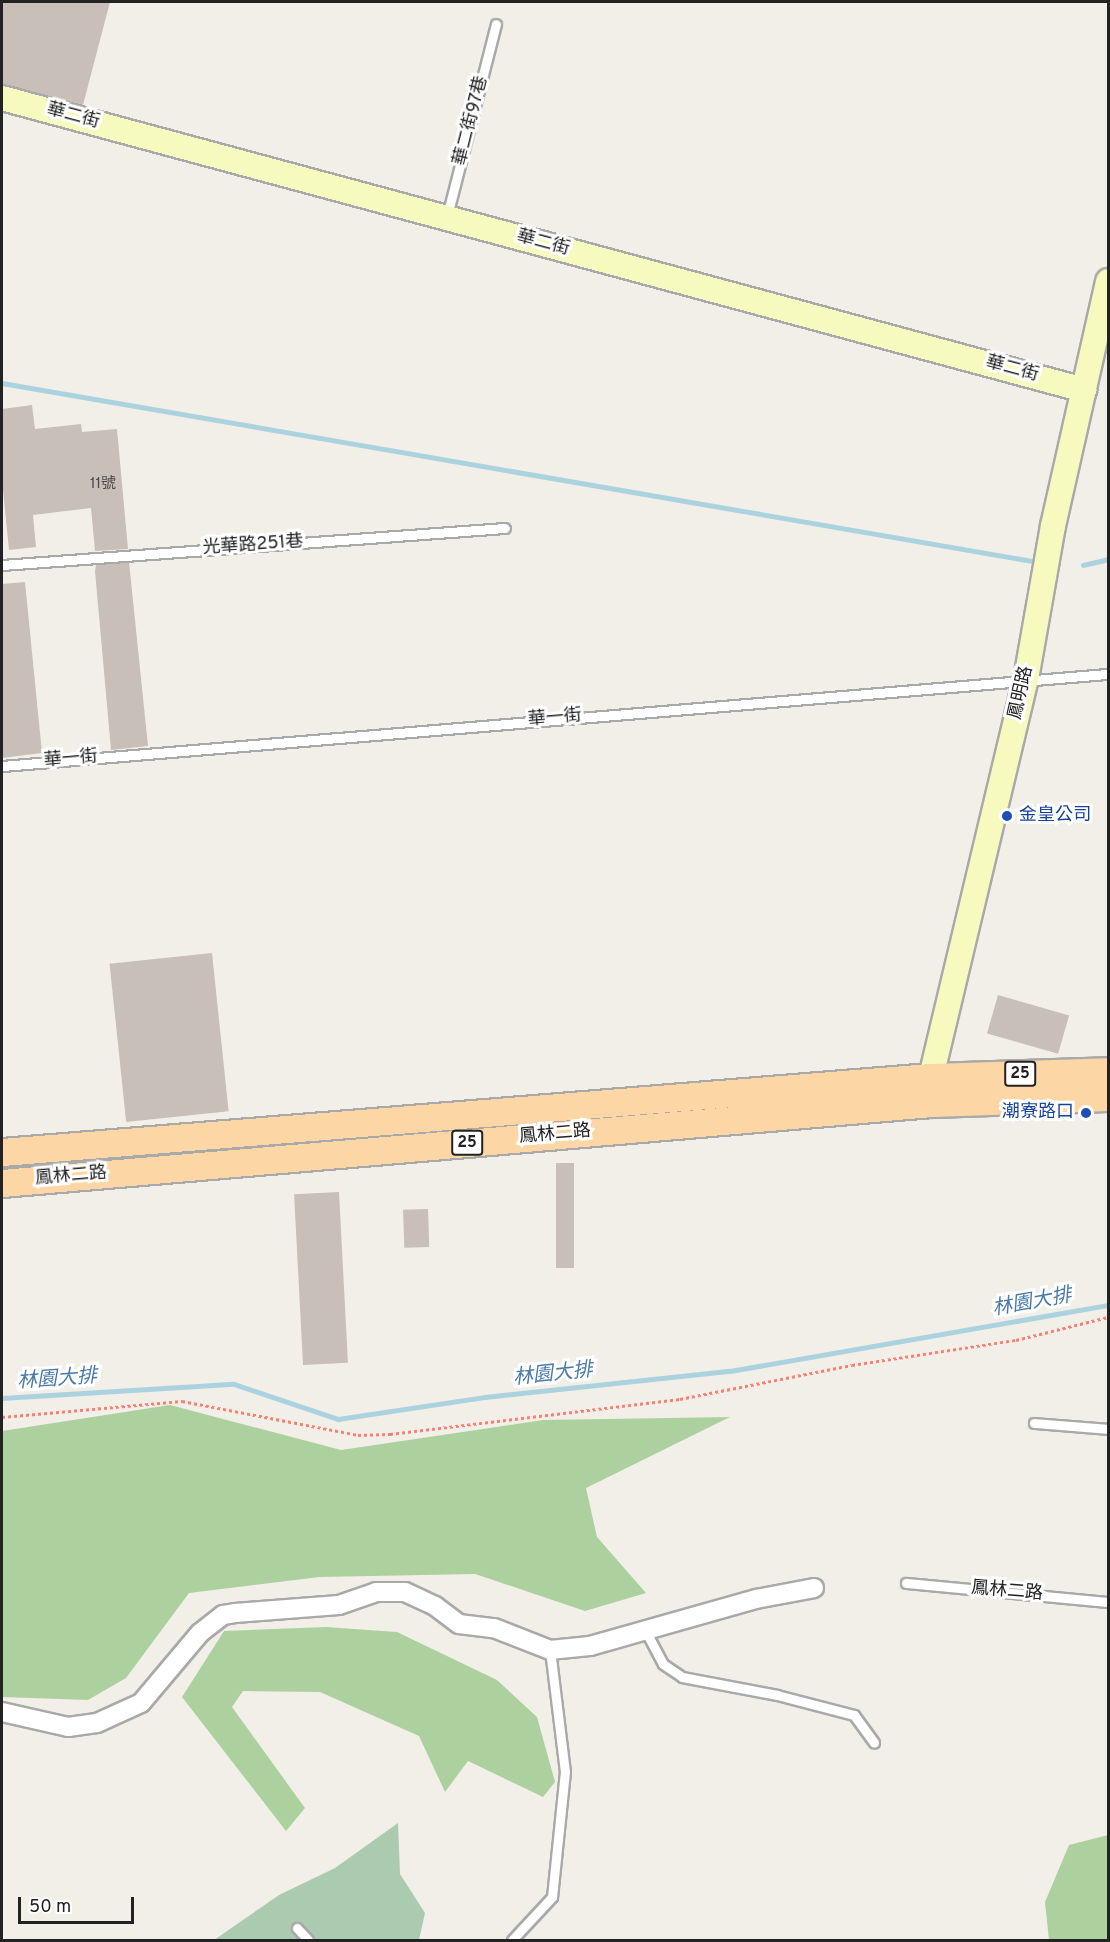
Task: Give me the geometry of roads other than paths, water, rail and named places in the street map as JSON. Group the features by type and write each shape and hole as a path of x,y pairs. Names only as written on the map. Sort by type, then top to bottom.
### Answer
{"main road":[{"name":"鳳林二路","path":"2,1183 1108,1071"},
{"name":"鳳林二路","path":"2,1152 931,1090 1108,1097"}],"street":[{"name":"華二街","path":"2,98 1084,390"},
{"name":"鳳明路","path":"931,1090 1026,680 1053,525 1108,281"},
{"path":"2,1712 68,1727 98,1723 141,1703 200,1633 223,1616 339,1605 376,1592 405,1592 435,1606 459,1624 494,1628 550,1650 590,1646 814,1588"}],"lane":[{"name":"華二街97巷","path":"447,218 496,24"},
{"name":"光華路251巷","path":"2,565 505,528"},
{"name":"華一街","path":"2,766 1108,674"},
{"path":"1034,1423 1108,1429"},
{"name":"鳳林二路","path":"906,1583 1108,1602"},
{"path":"645,1630 663,1664 682,1677 777,1695 854,1716 874,1743"},
{"path":"512,1941 552,1897 565,1772 550,1650"},
{"path":"297,1928 308,1941"}],"waterway":[{"path":"2,383 1033,561"},
{"path":"1083,565 1108,559"},
{"name":"林園大排","path":"2,1398 234,1384 338,1419 485,1397 730,1371 1108,1305"}],"place":[{"name":"金皇公司","path":"1007,816"},
{"name":"潮寮路口","path":"1086,1113"}]}
